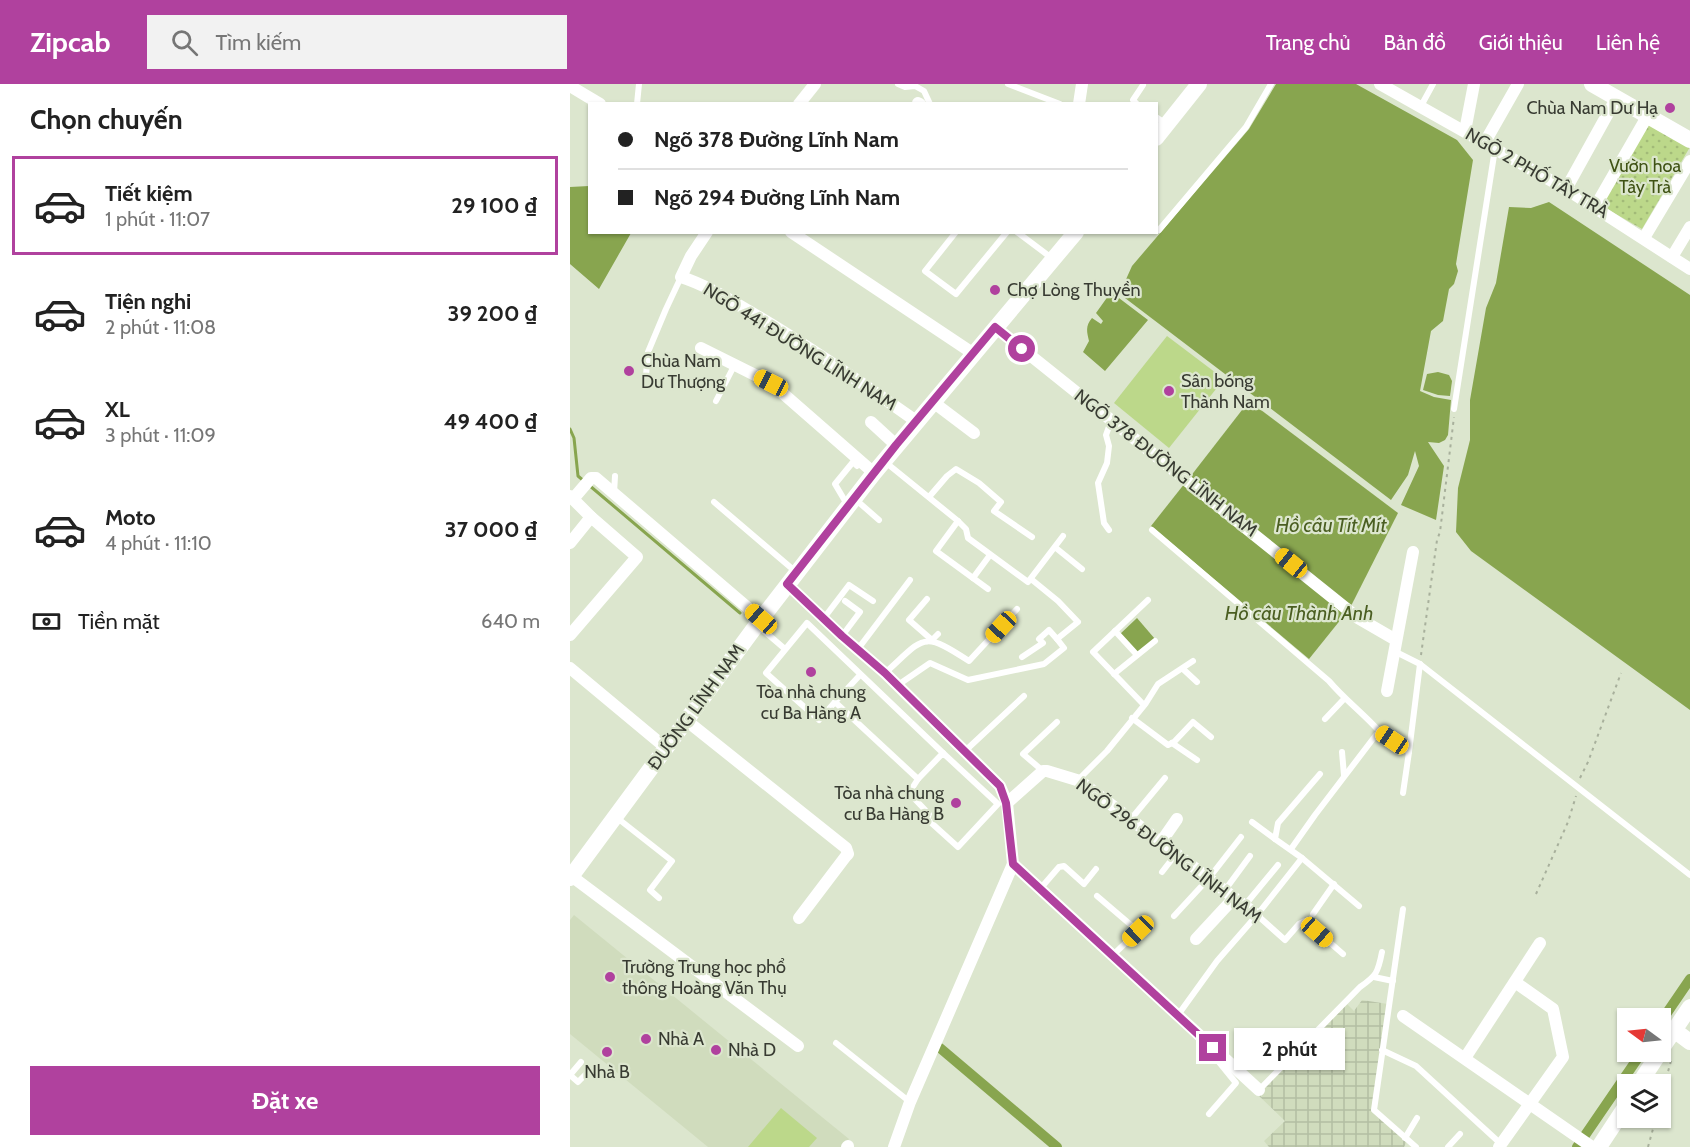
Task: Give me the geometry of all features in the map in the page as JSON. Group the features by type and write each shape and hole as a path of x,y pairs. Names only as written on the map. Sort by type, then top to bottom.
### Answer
{"main road":[{"path":"1160,126 1199,84"},
{"path":"1592,84 1690,140"},
{"name":"ĐƯỜNG LĨNH NAM","path":"570,876 792,578 876,470 1074,234"},
{"path":"1671,1039 1685,1023"},
{"path":"1593,1146 1617,1116"}],"street":[{"path":"801,102 816,84"},
{"path":"1079,102 1082,84"},
{"name":"NGÕ 2 PHỐ TÂY TRÀ","path":"1380,84 1566,189 1690,268"},
{"path":"1465,131 1474,84"},
{"path":"1490,145 1518,84"},
{"path":"570,86 597,102"},
{"path":"1566,189 1617,97"},
{"path":"1595,207 1648,115"},
{"path":"1644,238 1690,161"},
{"path":"1672,257 1690,226"},
{"path":"681,277 703,234"},
{"path":"794,234 974,354"},
{"name":"NGÕ 441 ĐƯỜNG LĨNH NAM","path":"681,277 703,284 778,329 854,377 916,421"},
{"name":"NGÕ 378 ĐƯỜNG LĨNH NAM","path":"995,327 1358,618 1395,645"},
{"path":"701,348 771,383 876,470"},
{"path":"933,402 974,433"},
{"path":"871,422 896,445"},
{"path":"570,635 637,557 591,517 575,495 591,478 596,478 759,622"},
{"path":"570,543 591,517"},
{"path":"1387,691 1413,552"},
{"path":"792,578 824,619 885,673 1000,786 1006,803 1013,864 910,1102 894,1147"},
{"path":"570,668 666,748"},
{"path":"687,721 824,829 848,851 799,918"},
{"path":"1006,803 1043,771"},
{"name":"NGÕ 296 ĐƯỜNG LĨNH NAM","path":"1043,771 1077,780 1230,894 1248,902 1257,915"},
{"path":"1161,842 1177,819"},
{"path":"1013,864 1259,1090"},
{"path":"570,876 798,1046"},
{"path":"1196,939 1230,894"},
{"path":"1465,1058 1540,943"},
{"path":"1500,1146 1563,1057 1553,1008 1515,982"},
{"path":"1403,1016 1593,1146"}],"lane":[{"path":"637,102 639,84"},
{"path":"898,84 905,87 915,86 924,91 922,102"},
{"path":"1008,84 1055,102"},
{"path":"1159,230 1246,127 1271,84"},
{"path":"1421,106 1433,84"},
{"path":"1135,102 1133,100 1143,85"},
{"path":"1454,409 1490,145"},
{"path":"954,234 925,271 956,294 1005,234"},
{"path":"1020,234 1053,259"},
{"path":"646,375 648,352 681,277"},
{"path":"716,401 735,364"},
{"path":"1109,530 1104,523 1098,483 1107,463 1109,447 1106,435 1111,420"},
{"path":"879,520 851,502 835,484 853,462 876,470 929,497 966,529 968,538 1028,582 1063,536"},
{"path":"929,497 956,469 979,483 1001,502 994,511 1032,537"},
{"path":"614,494 615,476"},
{"path":"714,502 792,578"},
{"path":"958,521 936,551 988,589"},
{"path":"1152,530 1329,681 1344,699 1363,713 1379,731 1409,752"},
{"path":"1056,548 1082,569"},
{"path":"973,578 990,555"},
{"path":"1031,579 1058,601 1078,622 1057,639"},
{"path":"858,649 910,580"},
{"path":"824,619 849,585 873,601"},
{"path":"927,599 909,620 932,640 943,644 969,661 1017,609"},
{"path":"1144,705 1093,652 1148,600"},
{"path":"842,636 860,612 845,601"},
{"path":"759,622 785,649"},
{"path":"860,675 819,720 766,673 807,623 998,804 958,848 927,819 929,814 909,793 918,779 943,753"},
{"path":"898,686 930,663 968,680 1044,664 1064,648 1049,630 1039,639 1043,643 1022,657"},
{"path":"1115,632 1137,655"},
{"path":"885,673 916,646 932,640 938,634"},
{"path":"1114,674 1155,641"},
{"name":"NGÕ 378 ĐƯỜNG LĨNH NAM","path":"1395,645 1690,875"},
{"path":"1077,780 1107,751 1158,684 1193,661"},
{"path":"1403,793 1420,664"},
{"path":"1183,669 1197,682"},
{"path":"965,752 1024,696"},
{"path":"1325,719 1344,699"},
{"path":"835,702 918,779"},
{"path":"1132,718 1167,745 1172,743 1193,722 1211,737"},
{"path":"1043,771 1023,754 1057,722"},
{"path":"1291,849 1379,731"},
{"path":"1172,743 1197,760"},
{"path":"1342,752 1344,776"},
{"path":"1275,839 1278,824 1320,774"},
{"path":"1131,819 1165,778"},
{"path":"616,817 672,861 650,890 659,898"},
{"path":"1252,822 1291,849 1359,906"},
{"path":"1174,916 1209,878 1241,837"},
{"path":"1162,872 1176,854"},
{"path":"1230,894 1250,856"},
{"path":"1178,1015 1217,961 1302,858"},
{"path":"1248,902 1277,864"},
{"path":"1040,889 1059,867 1064,866 1084,884 1096,869"},
{"path":"1312,914 1334,884"},
{"path":"1097,896 1138,931 1113,955"},
{"path":"1403,909 1374,1110 1416,1147"},
{"name":"NGÕ 296 ĐƯỜNG LĨNH NAM","path":"1257,915 1285,939 1305,921 1343,954"},
{"path":"1259,1090 1360,987 1374,977 1379,969 1382,952"},
{"path":"1374,977 1393,981"},
{"path":"1198,1034 1215,1060 1236,1083 1209,1114"},
{"path":"836,1043 910,1102"},
{"path":"1382,1050 1416,1066 1500,1146"},
{"path":"581,1062 570,1075 578,1082 590,1070"},
{"path":"1405,1138 1417,1118"},
{"path":"1448,1147 1460,1134"}],"path":[{"path":"1420,664 1440,532 1454,409"},
{"path":"1536,894 1568,822 1577,787 1621,673"},
{"path":"1667,1074 1685,1023"},
{"path":"1648,1147 1653,1128"}],"shaded area":[{"name":"Trường Trung học phổ thông Hoàng Văn Thụ","path":"574,915 849,1139 843,1147 708,1147 570,1034 570,920"},
{"path":"1362,1000 1388,1004 1371,1111 1407,1141 1404,1147 1269,1147 1264,1141 1285,1121 1257,1094 1346,1003 1354,1011"}],"green space":[{"name":"Vườn hoa Tây Trà","path":"1649,122 1690,147 1642,229 1600,205"},
{"name":"Sân bóng Thành Nam","path":"1167,336 1224,379 1169,448 1114,403"},
{"path":"781,1108 817,1138 809,1147 748,1147"}],"water":[{"path":"1276,84 1356,84 1457,140 1473,160 1456,264 1458,271 1454,284 1449,289 1443,321 1431,331 1420,391 1434,397 1451,400 1448,435 1439,443 1428,442 1444,466 1436,520 1401,505 1419,466 1415,451 1408,475 1391,500 1125,298 1123,286 1132,266 1249,129"},
{"path":"588,186 588,234 630,234 599,289 570,264 570,187"},
{"path":"1549,202 1690,295 1690,710 1471,551 1456,532 1458,488 1470,440 1470,400 1486,308 1496,283 1509,207 1531,208"},
{"path":"1111,292 1148,320 1105,371 1083,352 1089,341 1087,326 1092,318 1101,324 1103,321 1096,313"},
{"path":"1438,372 1449,375 1452,381 1450,396 1423,390 1427,374"},
{"name":"Hồ câu Tít Mít","path":"1249,401 1398,513 1351,606 1190,477"},
{"name":"Hồ câu Thành Anh","path":"1185,483 1346,613 1309,659 1151,526"},
{"path":"1137,618 1155,639 1138,654 1119,635"}],"waterway":[{"path":"570,429 574,438 578,476 585,482"},
{"path":"590,486 740,613"},
{"path":"1670,1008 1690,979"},
{"path":"940,1048 1057,1147"},
{"path":"1577,1147 1635,1062"}],"place":[{"name":"Chùa Nam Dư Hạ","path":"1670,108"},
{"name":"Chợ Lòng Thuyền","path":"995,290"},
{"name":"Chùa Nam Dư Thượng","path":"629,371"},
{"name":"Sân bóng Thành Nam","path":"1169,391"},
{"name":"Tòa nhà chung cư Ba Hàng A","path":"811,672"},
{"name":"Tòa nhà chung cư Ba Hàng B","path":"956,803"},
{"name":"Trường Trung học phổ thông Hoàng Văn Thụ","path":"610,977"},
{"name":"Nhà A","path":"646,1039"},
{"name":"Nhà D","path":"716,1050"},
{"name":"Nhà B","path":"607,1052"}],"route":[{"path":"1022,349 995,327 896,445 787,584 885,673 1000,786 1006,803 1013,864 1213,1048"}]}
